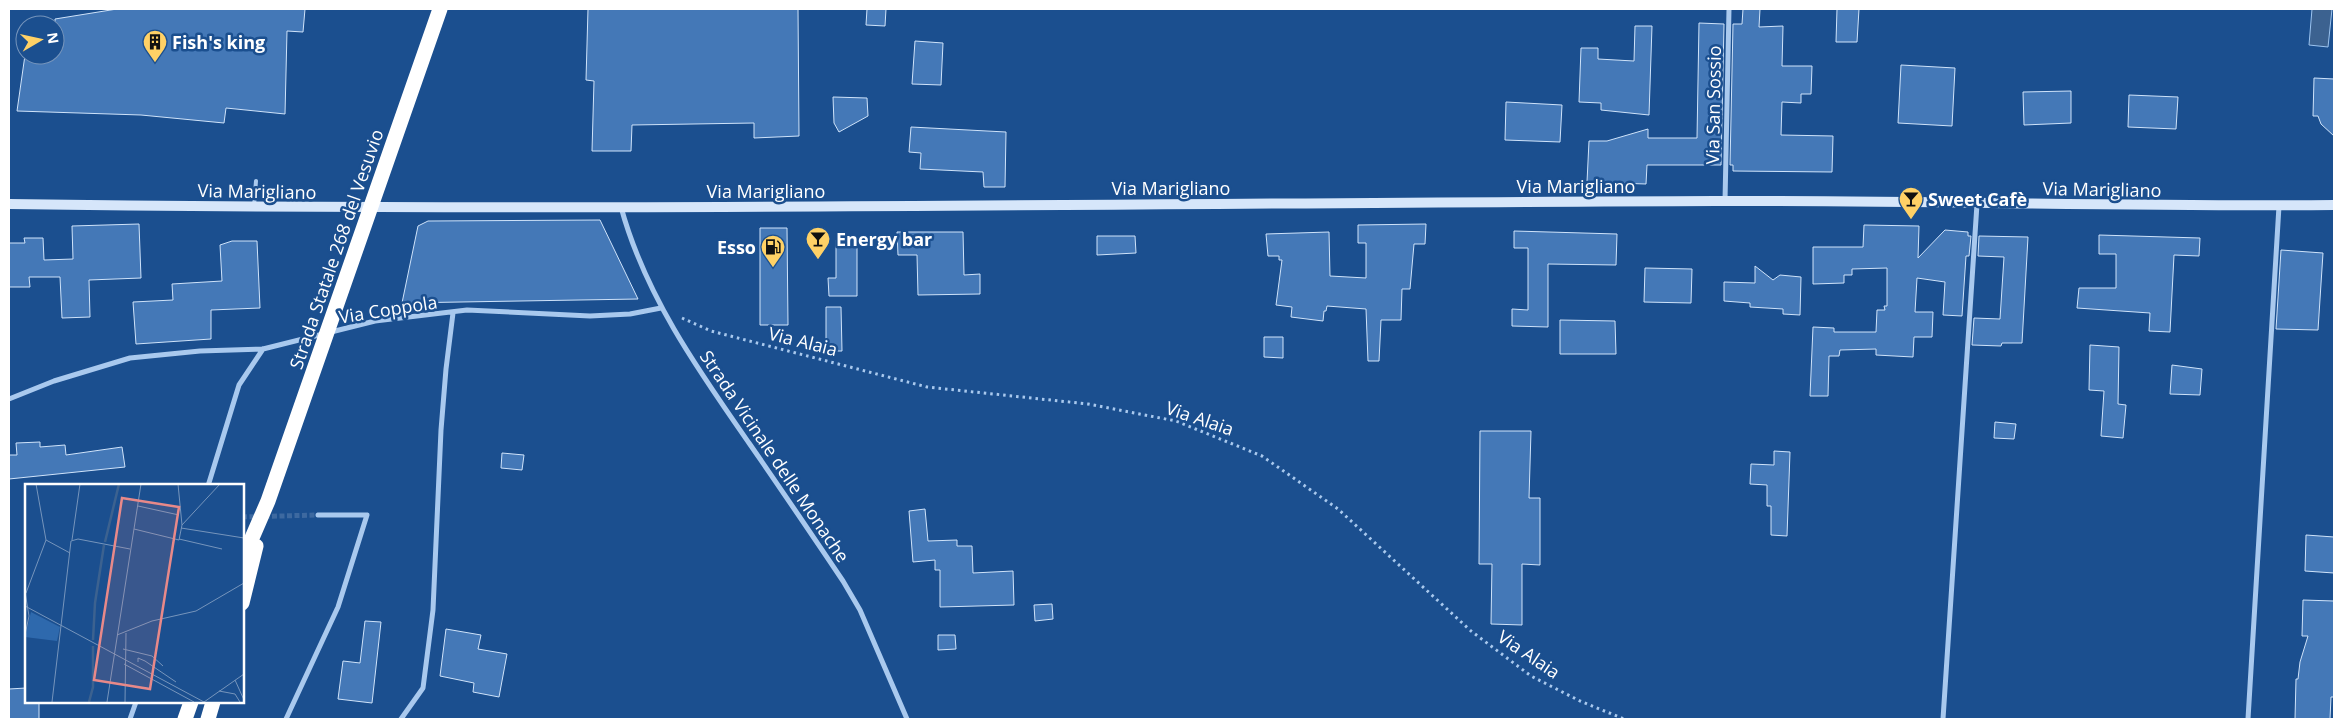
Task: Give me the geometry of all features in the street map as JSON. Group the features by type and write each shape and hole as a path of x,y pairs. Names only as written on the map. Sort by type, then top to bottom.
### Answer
{"highway":[{"name":"Strada Statale 268 del Vesuvio","path":"244,556 268,501 440,9"},
{"name":"Strada Statale 268 del Vesuvio","path":"244,595 268,501"},
{"path":"185,719 191,703"},
{"path":"208,719 213,703"}],"street":[{"name":"Via San Sossio","path":"1725,201 1729,9"},
{"name":"Via Marigliano","path":"9,204 621,208 1725,201 2334,205"},
{"path":"1943,719 1977,204"},
{"path":"2248,719 2279,206"},
{"name":"Strada Vicinale delle Monache","path":"621,208 644,273 661,308 718,399 843,581 860,610 907,719"},
{"name":"Via Coppola","path":"9,399 54,381 130,358 200,351 263,349 375,322 468,310 590,316 630,314 661,308"},
{"path":"401,719 423,688 430,630 441,430 453,313"},
{"path":"209,484 239,385 263,349"},
{"path":"286,719 338,607 367,515 318,515"},
{"path":"130,719 136,703"}],"lane":[{"path":"254,207 256,181"}],"path":[{"name":"Via Alaia","path":"661,308 711,331 927,387 1088,404 1176,420 1262,456 1338,509 1471,631 1531,676 1580,701 1624,719"}],"water":[{"path":"2312,9 2332,9 2328,47 2309,45"}],"building":[{"name":"Fish's king","path":"117,9 305,9 303,32 287,31 285,114 226,108 224,123 141,115 17,111 24,65 65,65 65,17"},
{"path":"588,9 798,9 799,136 754,138 754,123 632,125 631,151 592,151 594,81 586,80"},
{"path":"867,9 886,9 885,26 866,25"},
{"path":"1743,9 1760,9 1759,27 1783,26 1782,66 1812,66 1811,94 1801,94 1801,103 1782,102 1781,135 1833,136 1832,172 1733,171 1733,165 1730,165 1733,24 1742,24"},
{"path":"1837,9 1859,9 1857,42 1836,42"},
{"path":"1699,23 1724,24 1721,165 1647,165 1646,184 1587,182 1589,141 1607,141 1648,129 1648,138 1697,138"},
{"path":"1635,26 1652,26 1649,115 1601,110 1601,103 1579,102 1581,48 1598,48 1598,59 1634,61"},
{"path":"915,41 943,43 941,85 912,84"},
{"path":"1901,65 1955,68 1952,126 1898,123"},
{"path":"2314,78 2334,79 2334,136 2321,124 2318,116 2313,116"},
{"path":"2071,91 2071,123 2024,125 2023,92"},
{"path":"2129,95 2178,97 2176,129 2128,127"},
{"path":"833,97 867,98 868,116 839,132 834,123"},
{"path":"1506,102 1562,105 1560,142 1505,140"},
{"path":"911,127 1006,132 1005,187 984,187 983,172 920,169 921,153 909,152"},
{"path":"600,220 638,299 402,303 418,226 428,221"},
{"path":"139,224 141,278 89,280 90,317 62,318 60,277 29,277 30,287 9,287 9,243 25,243 24,238 43,238 44,260 73,259 72,226"},
{"path":"1426,224 1425,244 1414,244 1410,289 1402,289 1401,320 1381,320 1379,361 1368,361 1366,309 1327,306 1326,311 1324,311 1323,321 1291,317 1292,307 1276,305 1282,260 1279,260 1279,256 1268,256 1266,234 1329,232 1330,276 1366,278 1366,243 1358,243 1358,225"},
{"path":"1864,225 1919,226 1918,258 1945,230 1968,232 1968,236 1971,236 1969,256 1966,256 1962,316 1943,315 1945,282 1917,278 1915,312 1933,312 1932,337 1914,337 1913,357 1876,355 1876,349 1840,350 1839,356 1829,356 1828,396 1810,396 1813,327 1834,328 1834,332 1876,332 1877,310 1885,310 1884,306 1887,306 1887,268 1852,269 1852,275 1844,275 1844,283 1813,284 1813,247 1863,247"},
{"path":"760,228 787,228 788,325 760,325"},
{"path":"1514,231 1617,234 1616,265 1548,264 1548,327 1512,326 1512,309 1528,310 1528,248 1514,248"},
{"path":"897,232 963,232 964,275 980,274 980,294 918,295 917,255 898,255"},
{"path":"2099,235 2200,238 2199,256 2174,255 2170,332 2149,331 2150,313 2077,308 2079,288 2116,288 2116,254 2099,254"},
{"path":"1097,236 1135,236 1136,253 1097,255"},
{"path":"1979,236 2028,237 2022,343 2002,343 2001,346 1972,345 1974,318 2000,319 2004,257 1978,256"},
{"path":"836,240 857,240 857,296 829,296 828,278 836,278"},
{"path":"232,241 257,241 260,308 211,310 211,339 136,344 133,302 173,300 172,284 222,281 220,245"},
{"path":"2281,250 2323,253 2318,330 2276,329"},
{"path":"1755,266 1773,280 1780,275 1801,277 1800,315 1783,314 1783,309 1750,307 1750,303 1724,301 1724,282 1755,283"},
{"path":"1645,268 1692,269 1691,303 1644,302"},
{"path":"826,307 841,307 842,351 826,351"},
{"path":"1560,320 1615,321 1616,354 1560,354"},
{"path":"1264,337 1283,337 1283,358 1264,357"},
{"path":"2090,345 2119,347 2118,404 2126,405 2123,438 2101,436 2104,391 2089,390"},
{"path":"2172,365 2202,369 2200,395 2170,394"},
{"path":"1995,422 2016,424 2014,439 1994,438"},
{"path":"1480,431 1531,431 1529,498 1540,498 1540,565 1522,564 1522,625 1491,624 1492,564 1479,564"},
{"path":"40,442 40,447 65,445 66,455 122,447 125,467 9,479 9,455 17,455 16,443"},
{"path":"1774,451 1790,452 1787,536 1771,535 1771,506 1767,506 1767,485 1750,484 1751,464 1774,465"},
{"path":"502,453 524,455 522,470 501,468"},
{"path":"925,509 928,541 957,540 957,546 972,546 973,573 1013,571 1014,605 940,607 940,570 935,570 935,560 913,562 909,511"},
{"path":"2306,535 2334,537 2334,573 2305,571"},
{"path":"2303,600 2334,601 2334,697 2331,697 2330,719 2295,719 2296,679 2298,679 2300,662 2308,636 2302,636"},
{"path":"1052,604 1053,619 1035,621 1034,605"},
{"path":"365,621 381,622 372,703 338,699 343,661 360,663"},
{"path":"446,629 481,635 478,649 507,654 499,697 473,692 474,683 440,676"},
{"path":"938,635 955,635 956,649 938,650"},
{"path":"25,688 25,703 39,703 39,719 9,719 9,689"}],"tunnel":[{"path":"244,517 318,515"}],"place":[{"name":"Fish's king","path":"155,63"},
{"name":"Sweet Cafè","path":"1911,220"},
{"name":"Energy bar","path":"818,260"},
{"name":"Esso","path":"773,268"}]}
